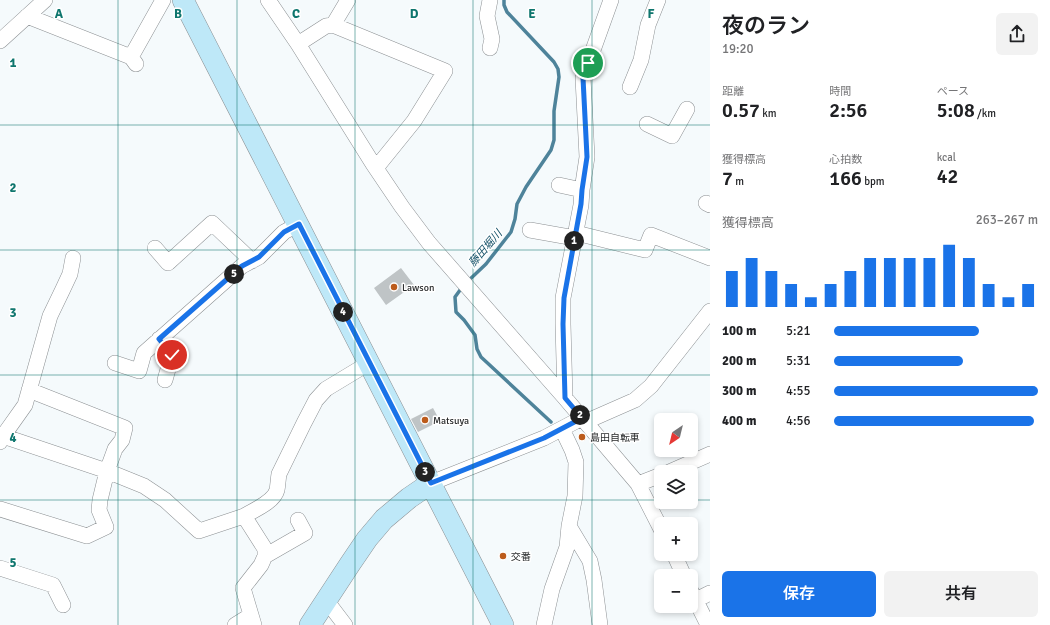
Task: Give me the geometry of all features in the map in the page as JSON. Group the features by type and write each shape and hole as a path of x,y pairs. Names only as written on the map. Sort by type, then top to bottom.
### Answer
{"street":[{"path":"0,41 45,0"},
{"path":"27,16 133,61 163,0"},
{"path":"183,0 503,625"},
{"path":"268,0 298,44 402,207 429,243 638,484 655,517"},
{"path":"333,25 348,0"},
{"path":"490,0 487,16 492,40 490,48"},
{"path":"565,398 563,324 564,298 581,204 587,157 583,78 611,0"},
{"path":"630,87 641,60 648,25 658,0"},
{"path":"298,44 326,26 333,25 445,71 414,121 376,168"},
{"path":"647,124 672,136 687,109"},
{"path":"558,185 582,190"},
{"path":"155,248 168,263 212,223 252,260"},
{"path":"115,363 139,371 144,353 159,339 242,266 259,257 284,232 299,224"},
{"path":"530,230 575,236 645,250 651,235 710,258"},
{"path":"73,258 70,274 50,316 25,405 1,438 107,471 144,486 165,500 198,531 244,516 270,501 274,497 277,490 279,474 316,400 326,389 369,363"},
{"path":"310,625 367,539 384,519 409,498 431,483 635,400 651,386 710,311"},
{"path":"159,339 172,355 164,380"},
{"path":"0,509 87,536 106,527 99,510 100,500 107,471 115,449 122,440 125,428 29,390"},
{"path":"544,625 552,589 567,547 569,526 575,496 576,462 562,429"},
{"path":"685,465 710,454"},
{"path":"638,484 654,478"},
{"path":"235,625 253,620 243,588 261,565 265,556 265,549 244,516"},
{"path":"265,556 305,533 298,520"},
{"path":"569,526 590,561 600,625"},
{"path":"0,568 53,584 63,606"},
{"path":"698,595 710,593"},
{"path":"326,600 345,625"},
{"path":"698,606 708,625"}],"building":[{"name":"Lawson","path":"401,268 414,285 386,305 374,288"},
{"name":"Matsuya","path":"433,408 440,421 418,432 411,419"}],"waterway":[{"name":"藤田堀川","path":"467,282 486,264 511,232 517,204 526,187 551,150 554,140 554,111 559,77 558,69 554,62 507,12 504,5 504,0"},
{"name":"藤田堀川","path":"463,286 455,297 456,312 475,335 477,349 481,357 551,422"}],"place":[{"name":"Lawson","path":"394,287"},
{"name":"Matsuya","path":"425,420"},
{"name":"島田自転車","path":"582,437"},
{"name":"交番","path":"503,556"}],"route":[{"path":"172,355 159,339 242,266 259,257 284,232 299,224 431,483 544,438 582,418 565,398 563,324 564,298 581,204 587,157 583,78 588,63"}]}
